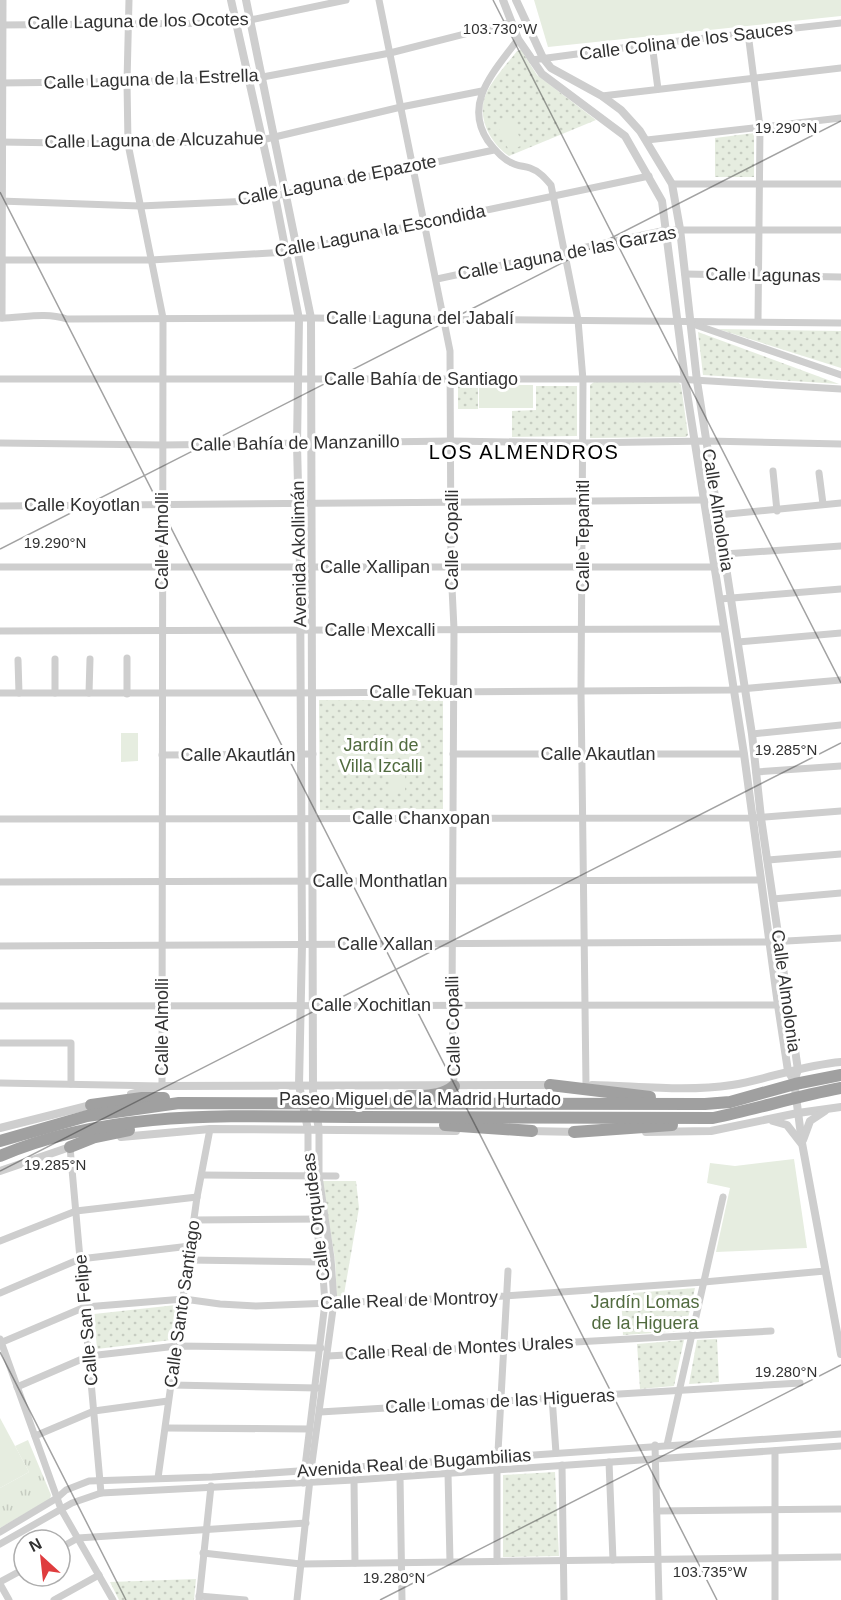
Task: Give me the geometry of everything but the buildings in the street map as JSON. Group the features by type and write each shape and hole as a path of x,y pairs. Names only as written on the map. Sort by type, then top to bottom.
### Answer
{"highway":[{"name":"Paseo Miguel de la Madrid Hurtado","path":"0,1141 87,1116 179,1103 705,1104 738,1100 841,1075"},
{"path":"550,1085 705,1104"},
{"path":"356,1103 369,1099 440,1094 454,1086"},
{"name":"Paseo Miguel de la Madrid Hurtado","path":"0,1156 55,1138 100,1127 181,1117 713,1118 758,1108 795,1087 841,1088"},
{"path":"91,1105 142,1098 177,1097 228,1103"},
{"path":"70,1147 95,1137 181,1117"},
{"path":"357,1117 393,1122 532,1131"},
{"path":"574,1132 694,1125 713,1118"}],"street":[{"path":"1,318 3,0"},
{"name":"Calle Almolli","path":"129,0 128,144 163,318 162,1086"},
{"name":"Avenida Akollimán","path":"231,0 287,252 299,319 297,444 302,881 299,1085 307,1102 310,1116"},
{"name":"Avenida Akollimán","path":"246,0 299,250 311,318 313,1086 307,1102"},
{"name":"Calle Laguna de los Ocotes","path":"2,25 236,22 346,0"},
{"name":"Calle Copalli","path":"379,0 450,351 451,567 454,629 452,692 454,1086"},
{"name":"Calle Almolonia","path":"503,0 518,39 542,74 625,136 662,201 685,380 733,687 756,818 768,860 798,1070 795,1087"},
{"name":"Calle Almolonia","path":"516,0 543,58 551,68 602,96 621,110 647,140 672,184 680,229 698,381 752,734 756,772 760,880 788,1071 795,1087"},
{"name":"Calle Laguna de la Estrella","path":"1,83 248,80 390,53 513,22"},
{"name":"Calle Colina de los Sauces","path":"532,60 841,23"},
{"path":"748,33 760,127 758,321"},
{"path":"494,150 483,134 478,108 482,91 518,39"},
{"path":"652,44 658,89"},
{"path":"602,96 841,68"},
{"name":"Calle Laguna de Alcuzahue","path":"1,142 128,144 262,140 401,107 482,91"},
{"path":"647,140 841,118"},
{"name":"Calle Laguna de Epazote","path":"1,201 140,206 251,201 413,165 494,150"},
{"name":"Calle Tepamitl","path":"494,150 511,163 541,174 551,185 578,320 583,380 581,691 586,1085"},
{"name":"Calle Laguna la Escondida","path":"1,260 151,260 287,252 649,176"},
{"path":"672,184 841,184"},
{"name":"Calle Laguna de las Garzas","path":"436,279 666,230 841,230"},
{"name":"Calle Lagunas","path":"684,274 841,277"},
{"name":"Calle Laguna del Jabalí","path":"1,318 55,315 67,319 445,318 841,322"},
{"path":"690,322 700,328 841,375"},
{"name":"Calle Bahía de Santiago","path":"0,379 685,380 841,388"},
{"name":"Calle Bahía de Manzanillo","path":"0,443 163,445 452,441 582,443 707,441 841,444"},
{"path":"773,471 777,511"},
{"path":"819,473 823,504"},
{"name":"Calle Koyotlan","path":"0,506 704,501"},
{"path":"718,515 777,511 841,502"},
{"path":"724,554 841,546"},
{"name":"Calle Xallipan","path":"0,567 714,567"},
{"path":"720,599 841,590"},
{"name":"Calle Mexcalli","path":"0,631 724,629"},
{"path":"738,642 841,633"},
{"path":"127,658 127,694"},
{"path":"55,659 55,693"},
{"path":"89,693 90,659"},
{"path":"18,660 19,693"},
{"name":"Calle Tekuan","path":"0,693 581,691 733,687 841,678"},
{"path":"752,734 841,725"},
{"name":"Calle Akautlán","path":"162,755 313,754"},
{"name":"Calle Akautlan","path":"453,754 744,754"},
{"path":"756,772 841,766"},
{"name":"Calle Chanxopan","path":"0,819 756,818 841,811"},
{"path":"768,860 841,854"},
{"name":"Calle Monthatlan","path":"0,882 760,880"},
{"path":"773,899 841,893"},
{"path":"779,942 841,938"},
{"name":"Calle Xallan","path":"0,946 779,942"},
{"name":"Calle Xochitlan","path":"0,1006 778,1005"},
{"path":"0,1043 71,1043 71,1084"},
{"path":"0,1083 162,1086 586,1085 695,1088 733,1085 788,1071 841,1062"},
{"path":"0,1128 162,1086"},
{"path":"795,1087 802,1143 825,1271 837,1307 841,1352"},
{"path":"0,1171 91,1141 132,1135 210,1130 711,1131 837,1107"},
{"path":"802,1143 810,1121 837,1107"},
{"path":"308,1130 310,1116"},
{"path":"310,1116 319,1130"},
{"path":"769,1120 787,1125 802,1143"},
{"name":"Calle Santo Santiago","path":"158,1479 197,1197 210,1130"},
{"name":"Calle Orquideas","path":"308,1130 308,1176 322,1262 324,1303 319,1388 320,1412 308,1470"},
{"name":"Calle Orquideas","path":"297,1600 306,1523 310,1429 328,1356 333,1302 331,1258 319,1176 319,1130"},
{"name":"Calle San Felipe","path":"70,1147 101,1493"},
{"path":"202,1175 336,1176"},
{"path":"0,1241 76,1211 197,1197"},
{"path":"667,1444 723,1197"},
{"path":"194,1220 326,1219"},
{"path":"0,1293 80,1259 190,1246"},
{"path":"189,1260 322,1262"},
{"path":"497,1561 497,1470 508,1271"},
{"name":"Calle Real de Montroy","path":"0,1342 84,1307 184,1299 256,1306 506,1296 825,1271"},
{"name":"Calle Real de Montes Urales","path":"328,1356 771,1331"},
{"path":"0,1342 61,1509 113,1600"},
{"path":"17,1387 89,1356 177,1346 321,1348"},
{"name":"Calle Lomas de las Higueras","path":"320,1412 800,1383"},
{"path":"172,1385 319,1388"},
{"path":"552,1398 556,1453"},
{"path":"35,1436 94,1411 168,1401"},
{"path":"166,1428 310,1429"},
{"name":"Avenida Real de Bugambilias","path":"0,1532 57,1498 66,1490 78,1484 100,1481 212,1477 667,1444 841,1434"},
{"path":"655,1445 659,1600"},
{"name":"Avenida Real de Bugambilias","path":"0,1544 61,1509 101,1493 307,1483 841,1446"},
{"path":"775,1451 775,1600"},
{"path":"609,1462 613,1560"},
{"path":"562,1465 564,1600"},
{"path":"448,1473 450,1562"},
{"path":"400,1476 402,1600"},
{"path":"212,1477 199,1598 245,1600"},
{"path":"354,1480 355,1563"},
{"path":"657,1511 841,1509"},
{"path":"72,1541 78,1538 306,1523"},
{"path":"203,1553 301,1564 841,1557"},
{"path":"54,1600 99,1575"},
{"path":"0,1583 9,1600"}],"green space":[{"path":"534,0 841,0 841,16 548,47"},
{"path":"521,50 537,75 596,120 509,156 496,144 487,128 483,102 496,77 517,51"},
{"path":"511,118 523,145 509,151 497,124"},
{"path":"754,133 754,177 715,177 715,138"},
{"path":"718,329 841,331 841,368"},
{"path":"698,332 839,384 703,375"},
{"path":"594,382 678,382 681,385 688,435 686,437 590,438 590,385"},
{"path":"479,385 533,385 533,408 479,408"},
{"path":"458,386 478,386 478,409 458,409"},
{"path":"536,386 577,386 577,436 512,437 512,411 536,410"},
{"name":"Jardín de Villa Izcalli","path":"319,700 443,700 443,809 320,810"},
{"path":"121,733 138,733 138,761 121,762"},
{"path":"389,766 405,766 405,793 389,793"},
{"path":"794,1159 807,1248 716,1252 730,1188 707,1183 710,1163 735,1166"},
{"path":"322,1181 356,1181 359,1208 343,1300 337,1300 335,1259"},
{"name":"Jardín Lomas de la Higuera","path":"695,1288 685,1331 623,1335 621,1294"},
{"path":"176,1305 171,1340 97,1349 94,1314"},
{"path":"717,1339 719,1382 689,1384 697,1340"},
{"path":"684,1340 674,1386 640,1389 637,1344"},
{"path":"0,1418 29,1472 0,1488"},
{"path":"28,1440 51,1495 50,1499 0,1528 0,1488 29,1472 15,1446"},
{"path":"555,1472 559,1556 503,1557 503,1475"},
{"path":"196,1579 194,1600 119,1600 110,1582"}],"district":[{"name":"LOS ALMENDROS","path":"524,452"}]}
